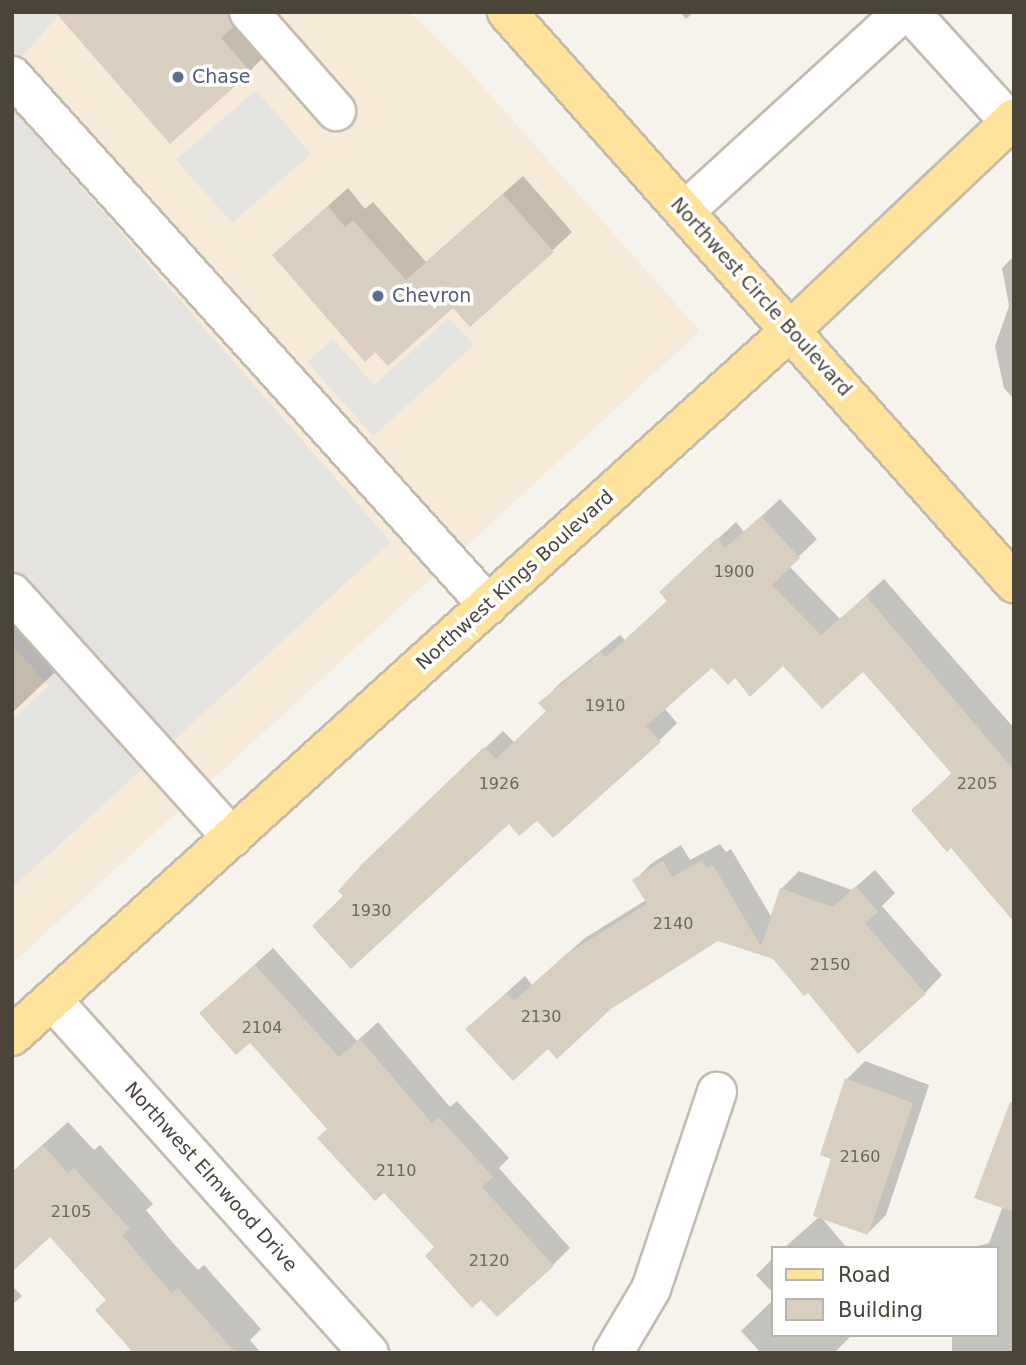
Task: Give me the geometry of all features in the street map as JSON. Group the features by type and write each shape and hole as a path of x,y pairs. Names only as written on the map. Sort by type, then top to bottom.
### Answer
{"main road":[{"name":"Northwest Circle Boulevard","path":"507,12 792,328 1014,583"},
{"name":"Northwest Kings Boulevard","path":"12,1036 792,328 1012,120"}],"street":[{"path":"249,12 336,111"},
{"path":"685,211 903,12"},
{"path":"910,12 1012,120"},
{"path":"12,76 488,605"},
{"path":"12,593 232,837"},
{"name":"Northwest Elmwood Drive","path":"52,1001 369,1353"},
{"path":"613,1353 651,1289 717,1093"}],"shaded area":[{"path":"12,12 409,12 459,60 700,331 12,964"},
{"path":"12,12 61,12 12,69"},
{"path":"256,90 311,154 232,223 176,160"},
{"path":"12,108 391,542 12,888 12,720 49,686 12,645"},
{"path":"449,318 474,345 373,436 307,362 333,339 374,385"}],"building":[{"name":"Chase","path":"55,12 228,12 233,27 221,38 251,72 170,144"},
{"path":"503,194 554,252 470,327 453,308 388,366 375,352 365,362 272,255 328,206 345,227 353,220 406,280"},
{"path":"761,516 800,558 772,585 821,635 866,596 1014,770 1014,922 951,848 947,852 911,810 952,774 863,672 822,709 783,666 750,697 735,678 728,685 712,668 646,726 661,742 553,838 537,821 519,836 509,824 351,969 312,926 343,896 338,891 362,864 484,747 496,759 546,711 538,703 601,652 606,657 667,601 659,592 717,538 725,548"},
{"path":"702,860 707,868 713,865 761,946 780,888 833,907 856,886 878,912 865,923 926,994 858,1054 808,993 804,996 773,959 718,941 611,1009 557,1059 548,1049 513,1081 465,1029 507,993 514,1001 565,955 647,904 632,880 663,861 672,877"},
{"path":"255,965 339,1057 360,1039 432,1123 439,1117 493,1177 482,1187 554,1266 497,1317 481,1300 472,1308 425,1256 434,1247 384,1193 375,1201 317,1138 327,1129 250,1043 236,1055 199,1013"},
{"path":"845,1078 913,1103 868,1235 813,1216 831,1159 820,1155"},
{"path":"1010,1102 1014,1103 1014,1212 974,1198"},
{"path":"43,1145 68,1173 74,1168 130,1229 122,1235 149,1267 172,1293 178,1288 236,1353 134,1353 95,1310 106,1300 50,1237 12,1272 12,1172"}],"place":[{"name":"Chase","path":"178,77"},
{"name":"Chevron","path":"378,296"}]}
